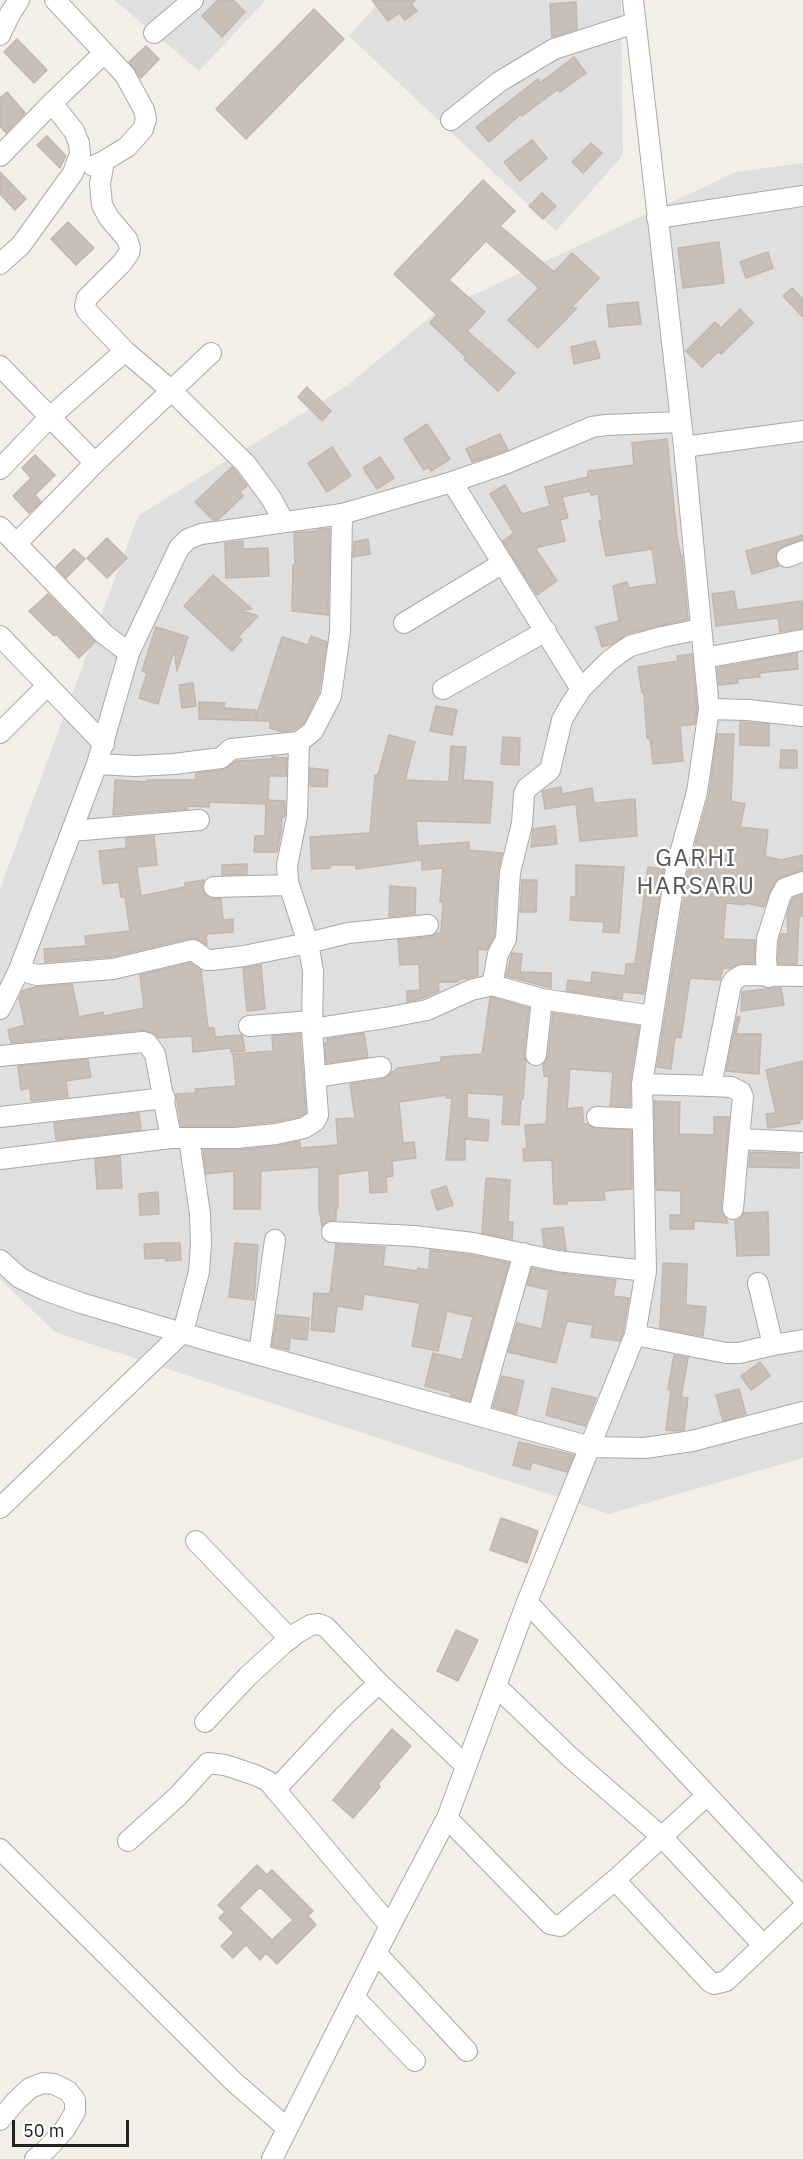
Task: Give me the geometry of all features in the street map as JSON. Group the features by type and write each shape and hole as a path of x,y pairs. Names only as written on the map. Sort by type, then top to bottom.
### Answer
{"street":[{"path":"0,35 19,0"},
{"path":"55,0 131,85 144,110 146,119 143,129 127,147 104,161 74,173"},
{"path":"272,2159 447,1818 527,1602 635,1335 646,1271 642,1084 675,868 698,792 709,709 684,447 633,0"},
{"path":"154,33 186,2"},
{"path":"451,120 499,82 554,49 635,23"},
{"path":"0,156 104,53"},
{"path":"0,264 21,245 74,173 80,154 79,143 74,131 52,103"},
{"path":"104,161 100,184 102,205 109,218 127,239 130,248 122,263 87,297 85,306 91,317 125,351 172,391 246,464 271,498 284,522"},
{"path":"657,218 803,196"},
{"path":"0,469 49,418 125,351"},
{"path":"16,544 94,463 211,353"},
{"path":"0,366 94,463"},
{"path":"0,1009 19,970 97,764 129,653 179,548 188,539 201,534 342,514 452,482 507,463 592,428 606,425 680,422"},
{"path":"684,447 803,431"},
{"path":"452,482 581,689"},
{"path":"97,764 135,766 220,758 231,749 299,742 314,731 331,696 339,632 342,514"},
{"path":"0,527 104,634 129,653"},
{"path":"404,623 503,563"},
{"path":"492,985 498,954 506,939 510,872 522,824 524,794 527,788 550,770 562,720 581,689 609,661 630,646 701,629"},
{"path":"443,689 546,632"},
{"path":"0,636 104,744"},
{"path":"704,658 803,640"},
{"path":"0,733 47,686"},
{"path":"709,709 748,710 803,716"},
{"path":"0,1159 180,1138 236,1138 304,1128 315,1121 318,1115 312,1025 313,971 308,944 290,885 287,865 297,816 299,742"},
{"path":"72,831 199,820"},
{"path":"768,977 767,939 780,897 785,888 803,882"},
{"path":"214,887 290,885"},
{"path":"19,970 37,975 113,969 193,950 207,960 212,960 308,944 348,933 428,925"},
{"path":"711,1086 731,985 738,976 803,976"},
{"path":"249,1026 312,1025 385,1018 427,1010 471,990 492,985 542,999 652,1017"},
{"path":"536,1055 542,999"},
{"path":"0,1056 143,1042 151,1046 165,1098 180,1138 200,1214 201,1243 199,1272 183,1332 0,1508"},
{"path":"315,1077 381,1066"},
{"path":"642,1084 731,1087 741,1092 743,1097 734,1209"},
{"path":"0,1117 165,1098"},
{"path":"597,1118 643,1119"},
{"path":"739,1139 803,1142"},
{"path":"332,1232 414,1236 473,1243 556,1261 646,1271"},
{"path":"259,1354 275,1240"},
{"path":"478,1415 524,1253"},
{"path":"0,1260 20,1278 45,1290 259,1354 591,1447 645,1448 680,1442 803,1412"},
{"path":"758,1283 773,1345"},
{"path":"635,1335 726,1353 739,1353 803,1340"},
{"path":"196,1541 290,1639"},
{"path":"527,1602 803,1898"},
{"path":"205,1722 248,1676 290,1639 311,1625 319,1624 326,1627 379,1683 466,1766"},
{"path":"275,1790 344,1716 379,1683"},
{"path":"496,1686 571,1758 662,1837 763,1945"},
{"path":"128,1841 178,1796 208,1763 225,1765 263,1778 390,1926"},
{"path":"447,1818 550,1924 560,1926 615,1880 706,1796"},
{"path":"0,1849 233,2081 287,2128"},
{"path":"615,1880 714,1984 726,1981 803,1908"},
{"path":"376,1953 467,2051"},
{"path":"354,1997 415,2061"},
{"path":"0,2120 30,2088 43,2083 54,2084 68,2091 75,2100 75,2112 65,2129 47,2149 34,2159"}],"shaded area":[{"path":"114,0 266,0 199,71"},
{"path":"381,0 621,0 623,155 556,231 349,36"},
{"name":"GARHI HARSARU","path":"803,163 803,1458 609,1514 55,1332 0,1279 0,889 138,516 348,385 435,313 736,172"}],"building":[{"path":"218,0 233,0 245,12 222,37 202,16"},
{"path":"372,0 416,0 411,4 417,11 405,20 399,13 388,21"},
{"path":"576,2 577,29 552,37 550,4"},
{"path":"314,9 344,39 246,139 216,109"},
{"path":"17,39 47,70 34,83 4,52"},
{"path":"146,46 159,59 141,78 129,62"},
{"path":"574,57 586,73 560,92 558,89 522,116 521,114 489,142 476,127 538,79 540,83"},
{"path":"7,92 25,113 6,133 0,126 0,98"},
{"path":"47,136 66,156 60,168 37,145"},
{"path":"532,140 547,158 520,181 504,162"},
{"path":"591,143 602,153 583,173 572,162"},
{"path":"0,172 26,199 15,210 0,194"},
{"path":"483,180 515,211 500,226 554,272 572,253 599,278 571,308 577,308 538,348 508,320 539,288 486,241 449,280 485,312 467,331 515,373 498,391 430,323 437,315 394,274"},
{"path":"542,193 556,206 543,219 529,206"},
{"path":"68,222 94,248 76,265 51,239"},
{"path":"719,242 724,283 683,288 678,248"},
{"path":"768,252 773,268 746,278 740,262"},
{"path":"792,288 803,299 803,317 783,296"},
{"path":"638,302 641,324 609,327 607,305"},
{"path":"740,309 753,323 721,354 719,351 702,367 686,351 715,322 721,328"},
{"path":"595,341 600,358 574,364 571,347"},
{"path":"307,387 331,411 322,421 298,397"},
{"path":"427,424 450,459 431,471 428,467 424,470 404,439"},
{"path":"500,434 508,450 472,462 466,449"},
{"path":"667,439 688,619 627,634 612,644 602,647 596,627 619,621 613,586 627,582 629,588 657,584 652,549 606,556 599,521 602,521 598,494 591,495 590,491 562,497 568,518 560,520 565,541 535,548 557,581 537,595 503,541 514,533 490,494 505,485 522,514 550,506 545,487 588,477 588,471 634,465 632,443"},
{"path":"332,447 351,476 327,492 308,463"},
{"path":"35,455 55,475 35,495 41,502 29,513 13,496 31,478 22,468"},
{"path":"380,457 394,478 377,489 363,468"},
{"path":"232,467 247,486 240,492 243,496 219,519 213,520 195,502"},
{"path":"318,529 330,529 328,615 292,611 293,565 295,565 294,533 318,531"},
{"path":"803,535 803,539 777,550 776,561 779,566 752,574 746,551"},
{"path":"107,538 127,558 107,578 87,558"},
{"path":"368,539 370,554 353,557 354,542"},
{"path":"243,541 243,549 268,548 269,576 226,578 225,543"},
{"path":"74,549 85,559 66,578 56,567"},
{"path":"213,575 252,609 239,610 258,616 238,637 242,640 232,651 184,606"},
{"path":"734,591 737,610 803,601 803,628 780,632 778,618 716,626 712,594"},
{"path":"48,594 95,642 79,658 29,611"},
{"path":"156,627 188,637 177,671 174,650 158,704 139,698 147,673 142,671"},
{"path":"311,636 327,642 319,692 304,723 294,730 282,732 270,728 270,721 199,719 199,702 225,703 224,708 256,710 256,717 282,637 308,645"},
{"path":"797,653 798,669 759,673 760,677 737,679 738,683 719,685 717,668"},
{"path":"692,654 697,709 695,724 680,726 683,761 653,764 650,738 647,738 644,693 642,693 638,667 678,661 677,656"},
{"path":"193,683 196,706 182,708 179,685"},
{"path":"436,706 457,710 452,735 430,731"},
{"path":"740,722 769,724 769,746 740,745"},
{"path":"717,734 734,734 731,801 745,804 740,827 768,830 765,856 781,860 803,855 803,870 781,877 775,882 764,907 746,903 745,905 726,903 723,939 755,940 754,963 742,963 731,968 723,968 720,980 690,978 681,1038 675,1037 671,1069 657,1067 688,871 709,795"},
{"path":"389,735 415,742 405,780 449,782 451,746 466,747 463,780 493,782 490,823 416,821 418,846 469,842 469,850 502,853 498,871 494,936 487,950 478,949 478,976 458,980 458,982 438,982 439,991 407,1002 407,991 420,990 419,964 400,965 398,940 429,937 441,932 443,902 440,902 443,868 422,870 422,860 356,869 356,865 330,865 330,868 312,869 310,837 370,833 375,775 378,775"},
{"path":"503,737 520,738 519,765 501,764"},
{"path":"781,750 797,750 797,768 780,768"},
{"path":"272,757 287,758 286,776 269,776 268,800 285,801 285,815 282,817 277,852 254,852 255,836 265,836 266,804 209,802 209,807 187,806 187,809 113,815 115,780 147,782 147,780 195,780 196,773 223,770 236,761 272,759"},
{"path":"310,768 328,770 327,787 310,786"},
{"path":"561,787 562,794 592,788 594,803 635,799 637,836 580,841 576,804 545,809 542,791"},
{"path":"555,826 557,844 531,847 533,829"},
{"path":"154,836 157,865 137,867 141,896 185,887 185,883 204,880 202,887 204,893 209,898 221,899 223,920 233,919 233,932 206,934 207,945 196,938 191,938 111,957 45,962 44,949 86,946 85,936 130,931 125,897 121,897 119,882 103,884 99,851 126,848 126,838"},
{"path":"247,864 247,874 222,875 222,865"},
{"path":"576,865 624,867 619,933 603,932 604,922 570,920 571,897 576,897"},
{"path":"648,867 664,869 644,994 623,992 622,999 566,991 568,980 591,983 592,972 625,976 626,964 635,964"},
{"path":"522,880 537,880 536,912 520,912"},
{"path":"390,886 416,888 415,914 389,917"},
{"path":"803,895 803,916 799,916 797,964 778,964 779,941 781,934 788,934 787,915 791,902 793,898"},
{"path":"512,953 522,954 520,972 551,973 551,988 506,976"},
{"path":"190,963 201,970 208,1028 214,1028 215,1037 242,1035 245,1051 231,1052 231,1048 193,1052 192,1036 158,1038 157,1035 142,1030 11,1043 8,1030 25,1025 19,998 22,991 35,987 72,984 79,1017 103,1012 104,1016 144,1008 140,975"},
{"path":"261,965 265,1009 247,1011 243,968"},
{"path":"781,988 784,1005 741,1011 742,992"},
{"path":"492,997 529,1008 519,1125 502,1124 504,1095 467,1093 467,1118 489,1120 488,1141 465,1139 465,1160 446,1160 452,1098 446,1098 446,1095 399,1102 403,1143 414,1142 416,1158 392,1161 393,1176 386,1177 387,1192 370,1193 369,1170 338,1174 336,1220 327,1221 322,1226 319,1209 319,1167 261,1171 260,1209 234,1209 234,1171 206,1174 203,1150 237,1150 300,1141 300,1148 338,1145 336,1119 355,1118 350,1084 383,1079 398,1068 441,1062 441,1057 482,1054"},
{"path":"553,1013 639,1026 630,1082 630,1106 610,1106 613,1072 570,1069 567,1109 582,1107 584,1124 591,1127 631,1130 632,1189 604,1191 605,1200 567,1201 567,1204 554,1204 552,1160 524,1161 523,1149 527,1148 525,1125 546,1124 549,1077 544,1076 543,1064 548,1056"},
{"path":"737,1017 740,1017 736,1034 761,1034 759,1074 726,1071"},
{"path":"364,1033 368,1057 326,1063 325,1043 328,1043 327,1039"},
{"path":"300,1034 306,1113 299,1117 274,1122 235,1126 181,1126 176,1094 196,1093 195,1089 236,1086 233,1054 273,1051 272,1036"},
{"path":"88,1059 91,1077 66,1081 68,1097 31,1101 30,1088 21,1090 18,1066"},
{"path":"803,1061 803,1119 799,1120 800,1123 768,1128 766,1114 776,1113 766,1070"},
{"path":"654,1101 680,1102 679,1134 714,1135 714,1117 729,1117 721,1208 728,1223 694,1221 694,1229 670,1229 670,1215 681,1215 681,1191 656,1190"},
{"path":"139,1113 141,1130 56,1140 54,1123"},
{"path":"750,1152 799,1154 799,1168 749,1167"},
{"path":"120,1156 122,1188 97,1189 95,1159"},
{"path":"486,1178 510,1180 508,1222 513,1222 512,1239 482,1233"},
{"path":"446,1186 453,1205 437,1210 431,1191"},
{"path":"158,1192 159,1214 140,1215 139,1194"},
{"path":"768,1212 769,1255 737,1256 735,1221 739,1220 744,1213"},
{"path":"563,1227 566,1250 544,1246 542,1229"},
{"path":"180,1243 181,1260 145,1259 144,1244"},
{"path":"235,1243 258,1245 254,1300 229,1297"},
{"path":"336,1244 385,1247 383,1266 417,1271 418,1268 429,1270 430,1250 509,1263 470,1401 425,1386 433,1353 462,1360 473,1317 447,1311 438,1351 412,1346 420,1303 364,1294 362,1310 337,1306 334,1332 311,1330 314,1293 330,1294"},
{"path":"663,1263 687,1264 686,1305 706,1307 703,1336 660,1328"},
{"path":"532,1268 616,1280 613,1296 629,1298 620,1341 591,1337 593,1325 567,1321 556,1363 508,1352 517,1323 542,1329 549,1290 527,1285"},
{"path":"277,1315 309,1318 307,1340 290,1338 289,1350 272,1346"},
{"path":"674,1355 688,1358 681,1397 688,1398 684,1430 676,1431 666,1430 671,1390 668,1389"},
{"path":"760,1362 770,1376 751,1390 741,1376"},
{"path":"502,1376 524,1381 516,1414 493,1407"},
{"path":"552,1388 596,1398 585,1426 546,1415"},
{"path":"739,1389 746,1414 723,1421 716,1395"},
{"path":"519,1442 574,1455 567,1472 532,1462 530,1470 513,1465"},
{"path":"501,1518 538,1531 527,1563 490,1550"},
{"path":"456,1630 478,1640 458,1681 437,1671"},
{"path":"392,1729 411,1746 378,1784 380,1787 353,1818 333,1800"},
{"path":"257,1865 267,1875 272,1870 313,1911 308,1916 316,1925 277,1964 266,1953 260,1960 246,1945 233,1958 221,1946 234,1933 219,1918 225,1912 218,1905","holes":["260,1887 293,1920 272,1940 239,1908"]}],"district":[{"name":"GARHI HARSARU","path":"696,873"}]}
